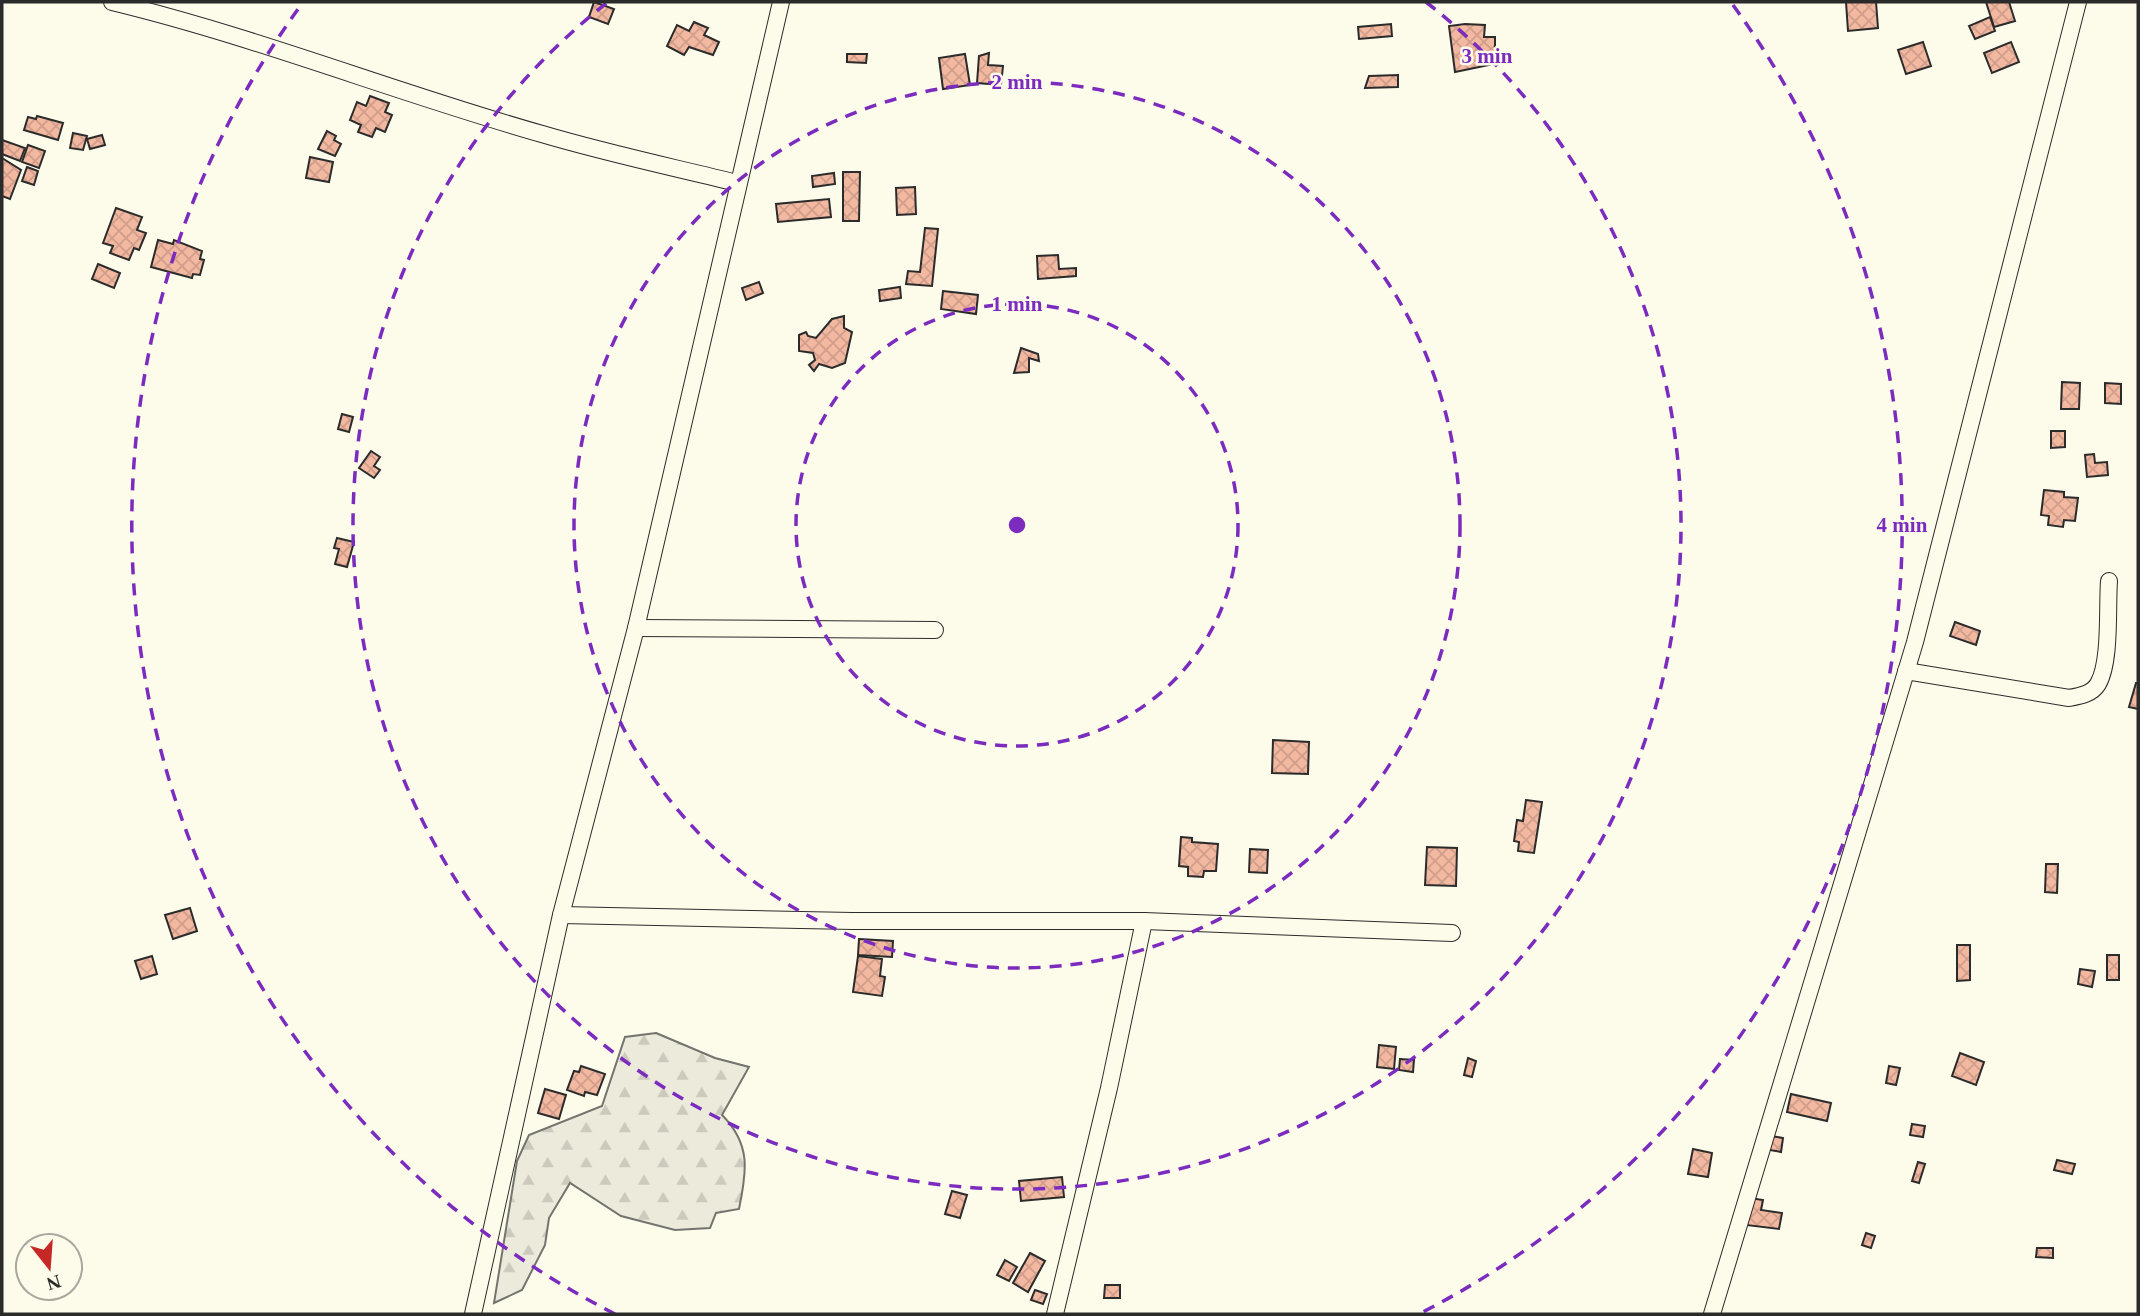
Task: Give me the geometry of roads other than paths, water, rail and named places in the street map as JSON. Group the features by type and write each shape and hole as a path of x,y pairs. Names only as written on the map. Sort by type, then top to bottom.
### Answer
{"street":[{"path":"112,2 201,23 341,72 543,135 737,183"},
{"path":"473,1314 561,915 636,628 781,2"},
{"path":"1712,1314 1906,671 2015,259 2078,2"},
{"path":"1906,671 2069,698 2085,694 2098,684 2105,654 2109,581"},
{"path":"636,628 935,630"},
{"path":"561,915 853,921 1144,921 1452,933"},
{"path":"1055,1314 1109,1088 1144,921"}]}
